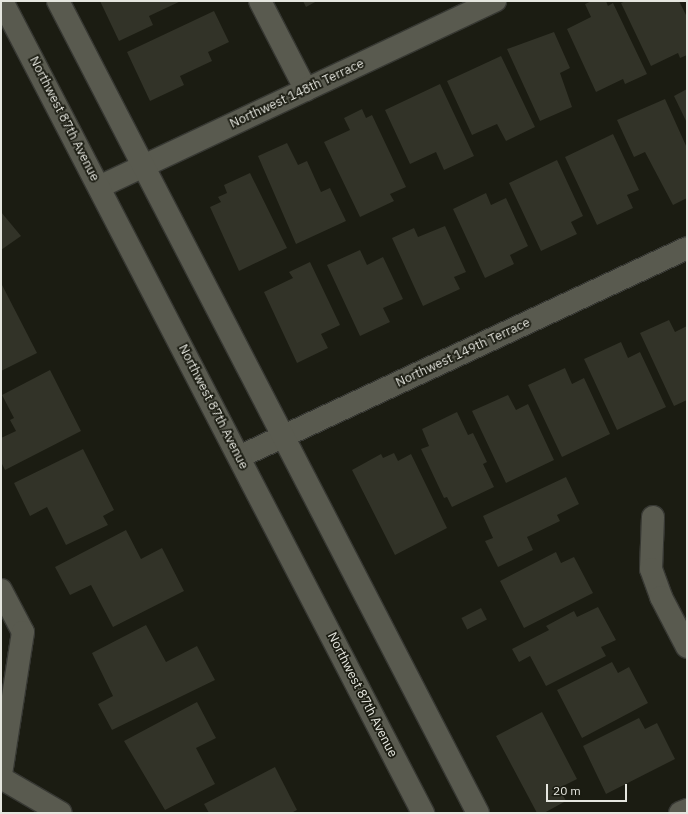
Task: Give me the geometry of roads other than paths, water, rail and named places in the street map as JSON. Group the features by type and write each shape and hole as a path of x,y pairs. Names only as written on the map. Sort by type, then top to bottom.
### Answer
{"main road":[{"name":"Northwest 87th Avenue","path":"2,1 423,813"},
{"path":"58,1 478,813"},
{"path":"260,1 306,90"},
{"name":"Northwest 148th Terrace","path":"99,187 495,1"},
{"name":"Northwest 149th Terrace","path":"239,457 687,248"},
{"path":"653,517 651,569 661,597 687,647"},
{"path":"1,590 23,632 1,774"},
{"path":"1,778 61,813"},
{"path":"680,813 687,810"}]}
